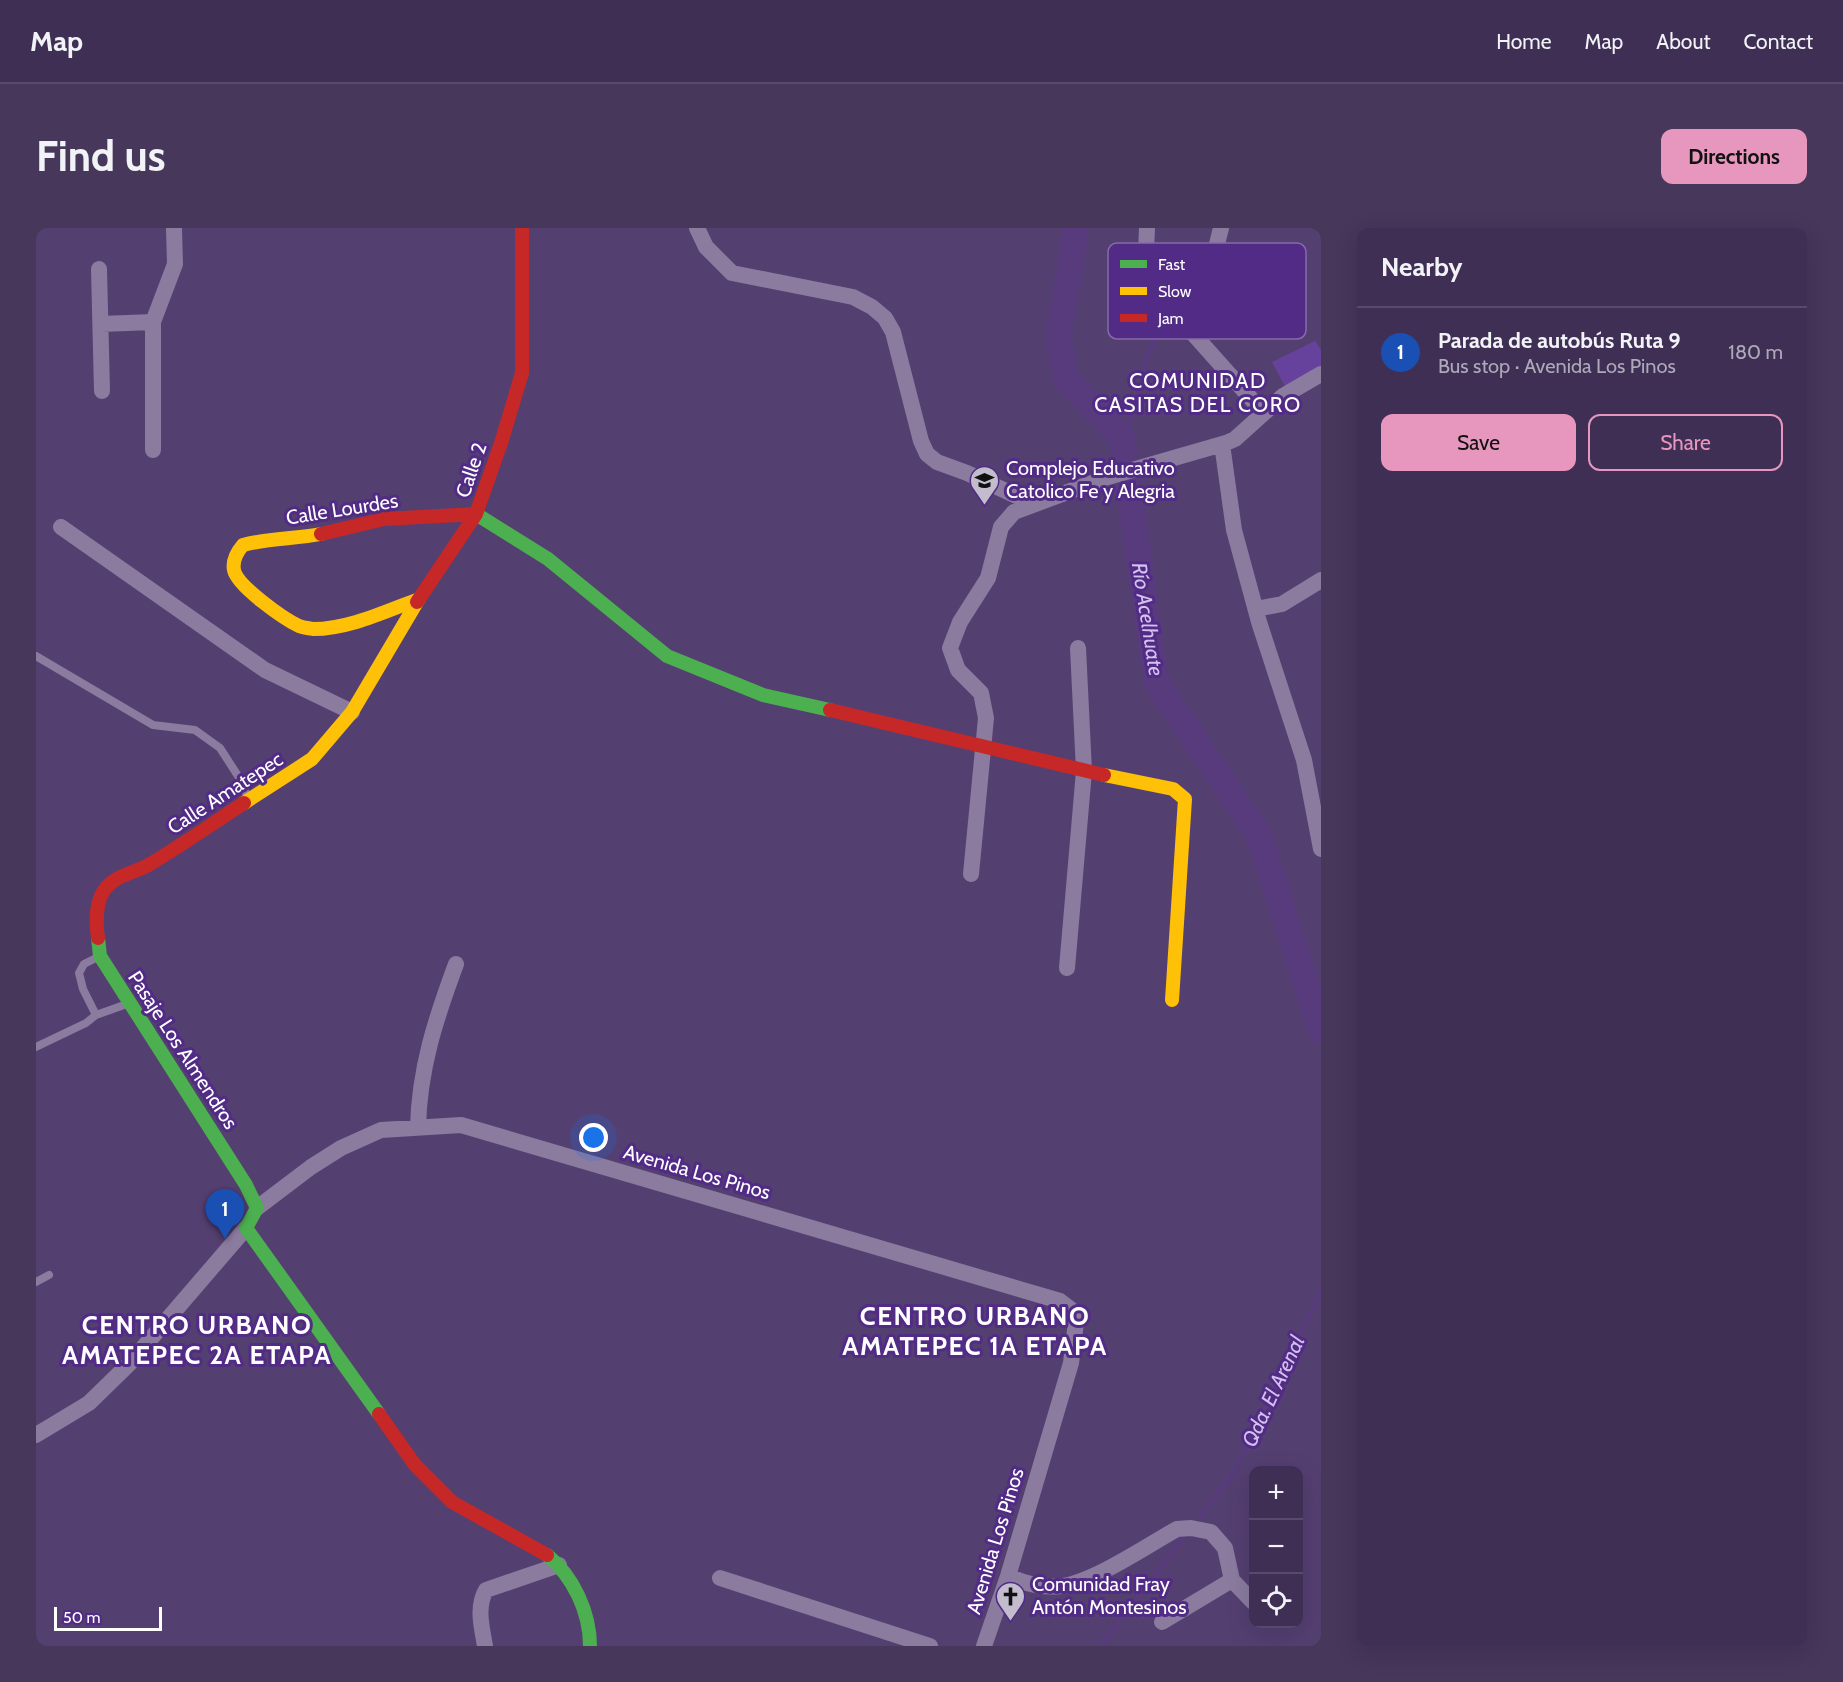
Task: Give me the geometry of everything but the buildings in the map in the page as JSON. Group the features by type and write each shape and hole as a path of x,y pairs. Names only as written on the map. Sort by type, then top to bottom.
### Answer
{"street":[{"path":"153,450 153,322 175,264 174,228"},
{"name":"Calle 2","path":"362,695 419,599 476,514 501,443 522,373 522,228"},
{"path":"697,228 706,247 732,273 853,297 872,307 885,318 893,332 921,441 927,454 937,462 967,472 1034,504"},
{"path":"1147,228 1147,243"},
{"path":"1217,243 1221,228"},
{"path":"99,269 102,391"},
{"path":"100,324 153,322"},
{"path":"1198,339 1263,412"},
{"path":"971,874 986,718 981,693 958,670 950,648 960,622 988,578 1001,527 1014,512 1034,504 1108,477 1235,439 1283,396 1321,374"},
{"path":"1222,444 1234,530 1256,609 1304,760 1321,849"},
{"path":"476,514 548,559 667,656 763,695 983,745 1084,771 1173,789 1185,799 1172,1000"},
{"name":"Calle Lourdes","path":"419,599 344,624 322,628 302,628 252,592 234,574 234,557 243,545 264,539 301,538 384,519 476,514"},
{"path":"61,527 265,670 352,712"},
{"path":"1256,609 1282,604 1321,580"},
{"path":"1067,968 1084,771 1078,648"},
{"name":"Calle Amatepec","path":"96,906 106,888 119,877 147,866 312,759 352,712 362,695"},
{"name":"Pasaje Los Almendros","path":"96,906 100,956 246,1185 257,1208"},
{"path":"418,1128 418,1096 432,1033 456,964"},
{"name":"Avenida Los Pinos","path":"36,1435 89,1403 129,1364 246,1228 257,1208 311,1167 341,1148 381,1130 461,1125 1060,1300 1077,1314 1071,1362 1008,1576 984,1646"},
{"path":"246,1228 415,1465 436,1488 452,1502 541,1551 559,1565 578,1593 590,1636 590,1646"},
{"path":"1008,1576 1024,1583 1046,1587 1064,1586 1096,1575 1177,1529 1191,1528 1211,1532 1225,1548 1232,1580 1249,1598"},
{"path":"485,1646 481,1608 486,1590 559,1565"},
{"path":"720,1578 930,1646"},
{"path":"1162,1622 1232,1580"}],"lane":[{"path":"36,656 153,725 195,730 220,748 240,779 250,801"},
{"path":"96,1015 83,989 79,973 84,964 100,956"},
{"path":"36,1047 86,1023 96,1015 130,1003"},
{"path":"36,1282 49,1275"}],"shaded area":[{"path":"1315,341 1321,350 1321,368 1287,390 1272,362"}],"waterway":[{"name":"Río Acelhuate","path":"1075,228 1058,337 1066,379 1122,438 1156,681 1259,835 1321,1031"},
{"path":"1122,438 1134,411 1147,357 1156,339"},
{"name":"Qda. El Arenal","path":"1199,1518 1235,1471 1321,1290"},
{"name":"Qda. El Arenal","path":"1101,1646 1183,1538"}],"traffic: fast":[{"path":"476,514 548,559 667,656 763,695 830,710"},
{"path":"98,938 100,956 246,1185 257,1208 246,1228 379,1414"},
{"path":"547,1555 565,1573 578,1596 587,1620 590,1646"}],"traffic: slow":[{"path":"321,534 243,545 234,563 237,577 252,593 283,617 299,626 313,629 354,623 419,599"},
{"path":"244,803 312,759 352,712 417,602"},
{"path":"1104,775 1173,789 1185,799 1172,1000"}],"traffic: jam":[{"path":"417,602 476,514 522,373 522,228"},
{"path":"321,534 384,519 476,514"},
{"path":"830,710 1104,775"},
{"path":"98,938 97,909 100,897 113,881 162,857 244,803"},
{"path":"379,1414 415,1465 452,1502 547,1555"}],"place":[{"name":"Complejo Educativo Catolico Fe y Alegria","path":"985,506"},
{"name":"Parada de autobús Ruta 9","path":"225,1239"},
{"name":"Comunidad Fray Antón Montesinos","path":"1011,1622"}],"district":[{"name":"COMUNIDAD CASITAS DEL CORO","path":"1198,392"},
{"name":"CENTRO URBANO AMATEPEC 1A ETAPA","path":"975,1331"},
{"name":"CENTRO URBANO AMATEPEC 2A ETAPA","path":"197,1340"}]}
